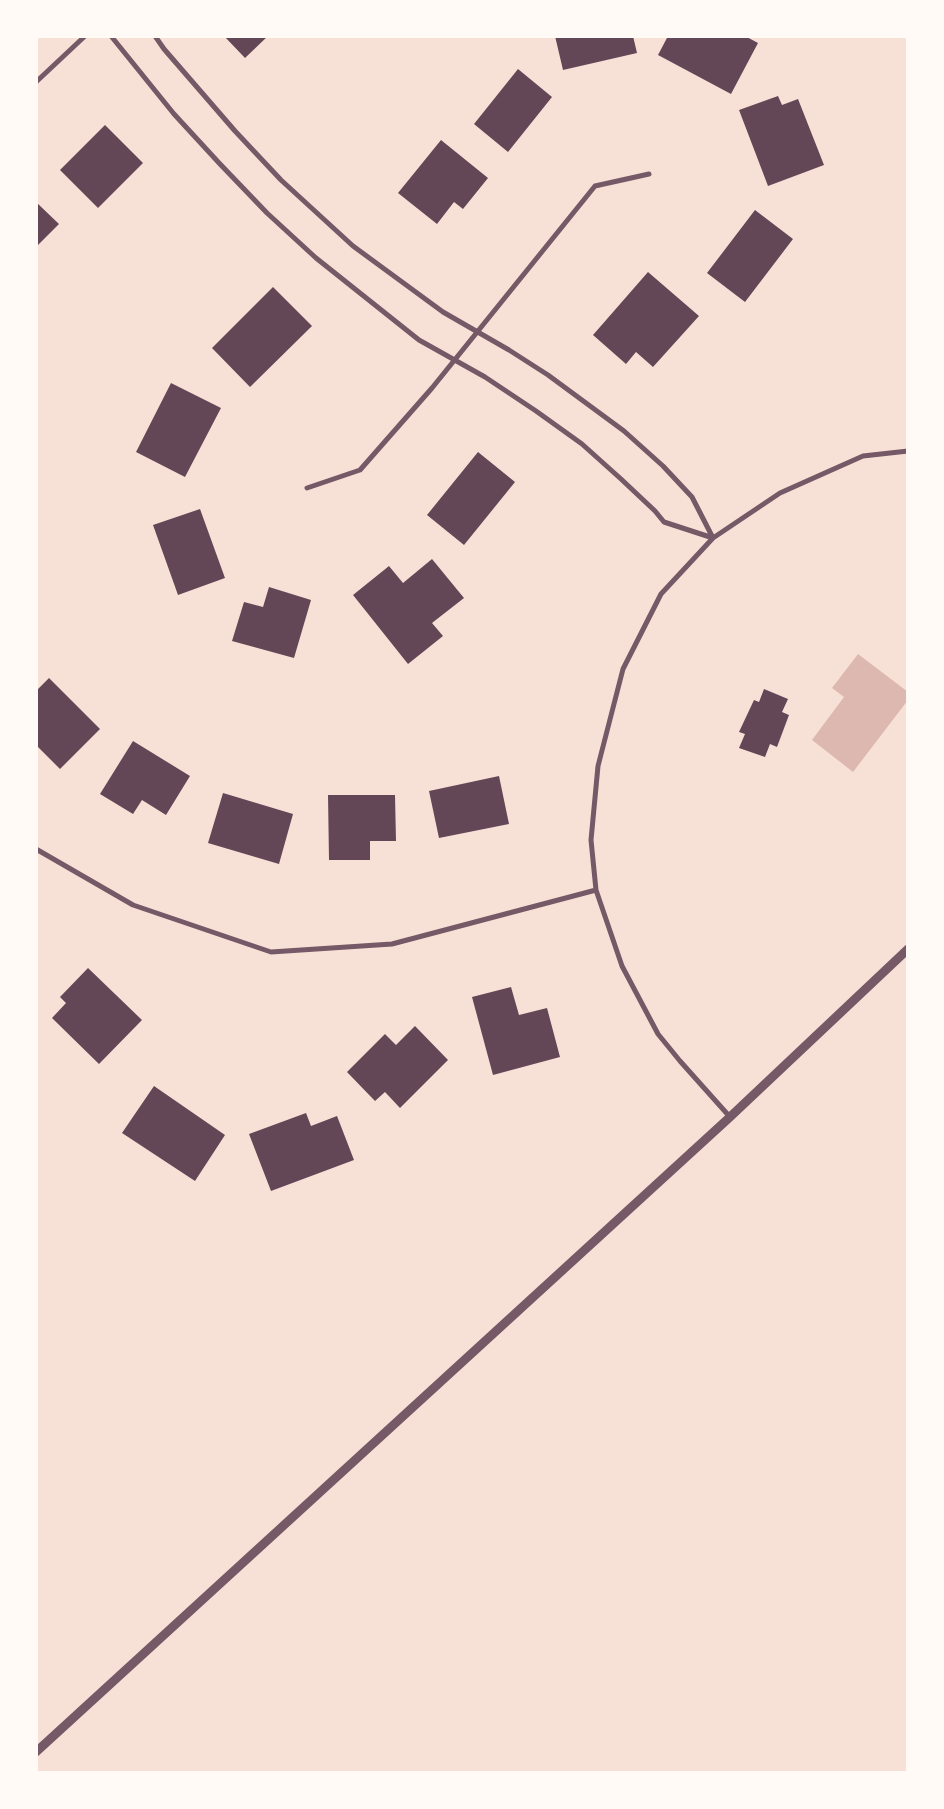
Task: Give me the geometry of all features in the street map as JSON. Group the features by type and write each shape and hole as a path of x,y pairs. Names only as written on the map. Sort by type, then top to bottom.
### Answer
{"street":[{"path":"36,82 85,36"},
{"path":"111,36 174,114 267,213 316,258 419,340 492,382 582,444 621,478 664,522 713,538"},
{"path":"155,36 228,124 268,166 353,246 444,312 548,375 624,431 663,466 692,497 713,538"},
{"path":"307,488 360,470 454,360 595,186 650,174"},
{"path":"730,1117 680,1062 658,1034 622,966 596,890 591,840 598,766 623,669 661,594 713,538 780,493 863,456 908,451"},
{"path":"36,849 133,905 271,952 392,944 596,890"},
{"path":"36,1752 730,1117 908,948"}],"shaded area":[{"path":"858,654 908,692 908,700 853,772 812,740 844,697 832,688"}],"building":[{"path":"224,36 268,36 245,58"},
{"path":"555,36 633,36 637,53 563,70"},
{"path":"668,36 745,36 758,43 731,94 658,55"},
{"path":"518,69 552,97 508,152 474,124"},
{"path":"778,96 782,105 798,99 824,165 768,186 739,110"},
{"path":"105,125 143,163 98,208 60,170"},
{"path":"441,140 488,178 463,209 454,202 437,224 398,193"},
{"path":"36,202 59,224 36,247"},
{"path":"755,210 793,239 745,302 707,273"},
{"path":"648,272 699,316 653,367 636,352 626,364 593,335"},
{"path":"273,287 312,326 250,387 212,348"},
{"path":"171,383 221,408 185,477 136,452"},
{"path":"478,452 515,482 464,545 427,515"},
{"path":"200,509 225,578 178,595 153,525"},
{"path":"432,559 464,598 432,623 443,636 408,664 353,595 389,566 403,583"},
{"path":"269,587 311,600 294,658 232,641 244,602 263,607"},
{"path":"49,678 100,729 60,769 36,745 36,691"},
{"path":"764,689 788,699 782,712 789,715 777,747 770,744 765,757 739,748 745,734 739,732 754,700 759,702"},
{"path":"133,741 190,776 166,815 142,800 133,814 100,794"},
{"path":"499,776 509,824 439,838 429,791"},
{"path":"223,793 293,814 279,864 208,843"},
{"path":"328,795 395,795 396,841 370,841 370,860 329,860"},
{"path":"88,968 142,1020 99,1064 52,1018 66,1003 60,997"},
{"path":"511,987 519,1015 547,1008 560,1057 493,1075 472,997"},
{"path":"415,1026 448,1060 400,1108 385,1092 375,1101 347,1072 385,1034 396,1045"},
{"path":"154,1086 225,1135 195,1181 122,1133"},
{"path":"306,1113 311,1126 337,1116 354,1160 271,1191 249,1134"}]}
